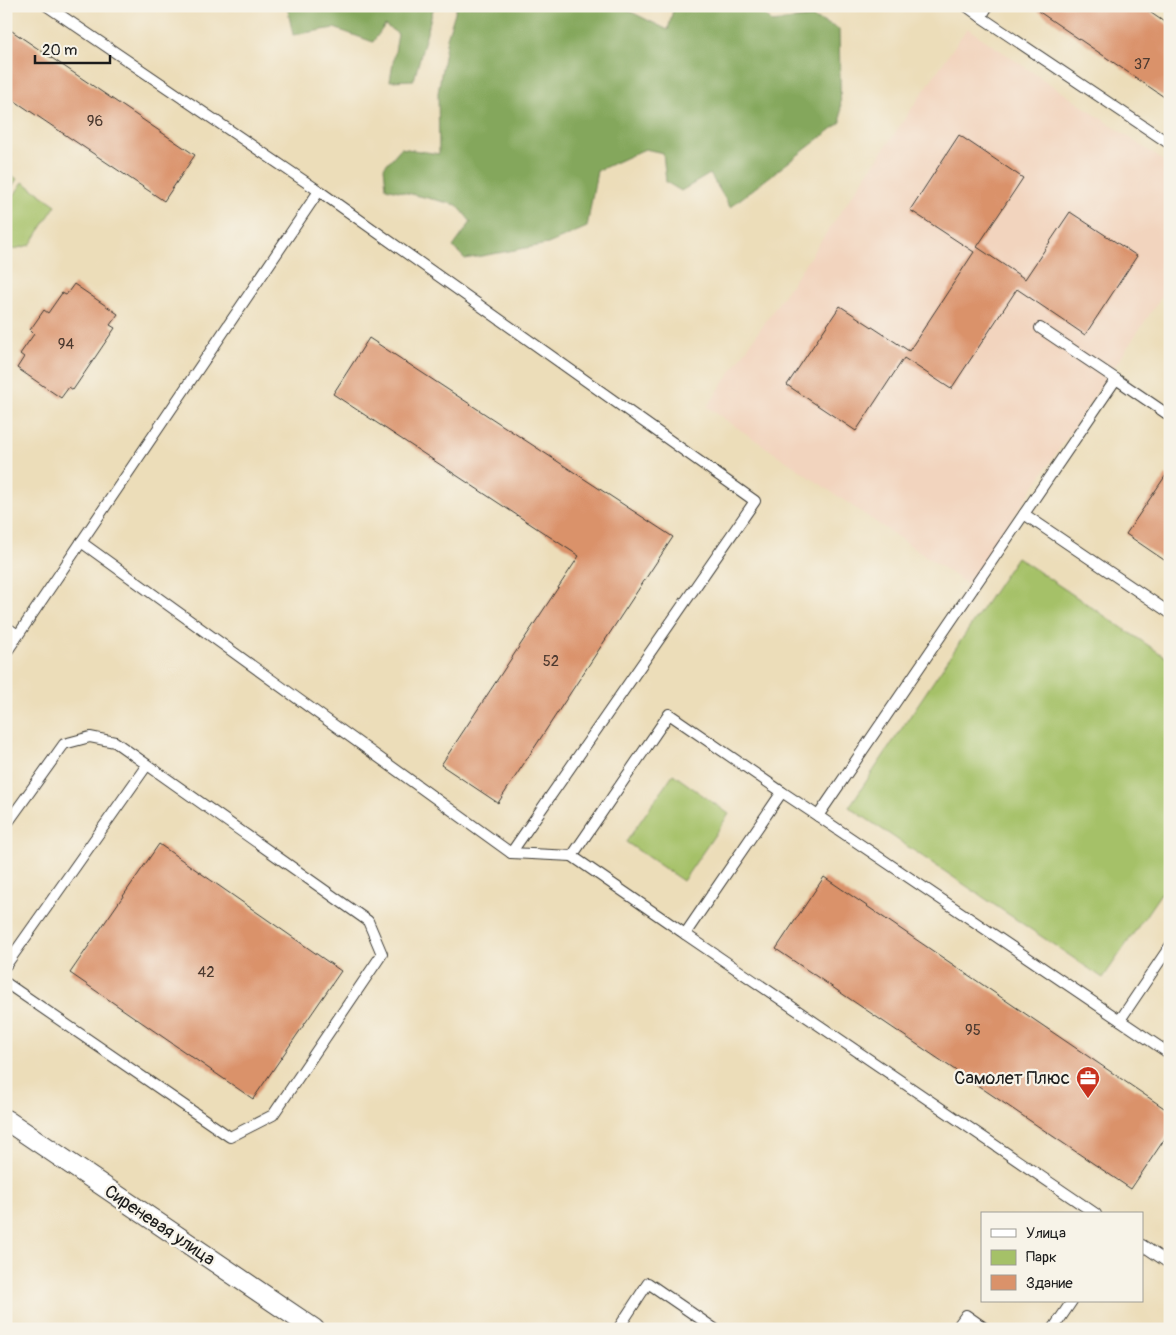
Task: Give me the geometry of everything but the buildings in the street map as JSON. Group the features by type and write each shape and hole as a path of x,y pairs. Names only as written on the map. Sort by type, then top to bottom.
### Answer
{"street":[{"name":"Сиреневая улица","path":"6,1120 314,1329"}],"lane":[{"path":"47,6 319,190 756,501 511,853"},
{"path":"966,6 1170,144"},
{"path":"981,17 988,6"},
{"path":"6,653 319,190"},
{"path":"1040,328 1170,416"},
{"path":"818,816 1116,378"},
{"path":"1024,514 1170,613"},
{"path":"81,542 511,853 572,856 1093,1212"},
{"path":"6,628 18,636"},
{"path":"572,856 669,714 1170,1054"},
{"path":"6,825 64,744 90,737 115,742 368,921 382,954 273,1115 230,1137 6,983"},
{"path":"6,965 147,765"},
{"path":"685,934 782,792"},
{"path":"1120,1020 1170,946"},
{"path":"1144,1246 1170,1264"},
{"path":"618,1329 648,1284 715,1329"},
{"path":"1053,1329 1071,1302"},
{"path":"956,1329 966,1315 986,1329"}],"shaded area":[{"path":"967,28 1170,165 1170,284 968,585 707,407"}],"green space":[{"path":"287,6 434,6 414,80 390,81 398,34 385,25 373,42 334,28 293,35"},
{"path":"457,6 619,6 668,30 674,6 757,6 772,22 812,17 839,29 841,122 730,207 710,174 681,191 666,182 663,153 645,149 597,171 587,227 548,244 465,259 453,247 471,222 457,205 386,188 384,167 401,148 439,154 438,93 447,38"},
{"path":"6,171 17,179 6,195"},
{"path":"23,182 56,205 30,245 6,251 6,207"},
{"path":"1017,557 1170,660 1170,880 1103,978 849,807"},
{"path":"673,774 729,814 683,881 626,842"}],"place":[{"name":"Самолет Плюс","path":"1088,1099"}]}
